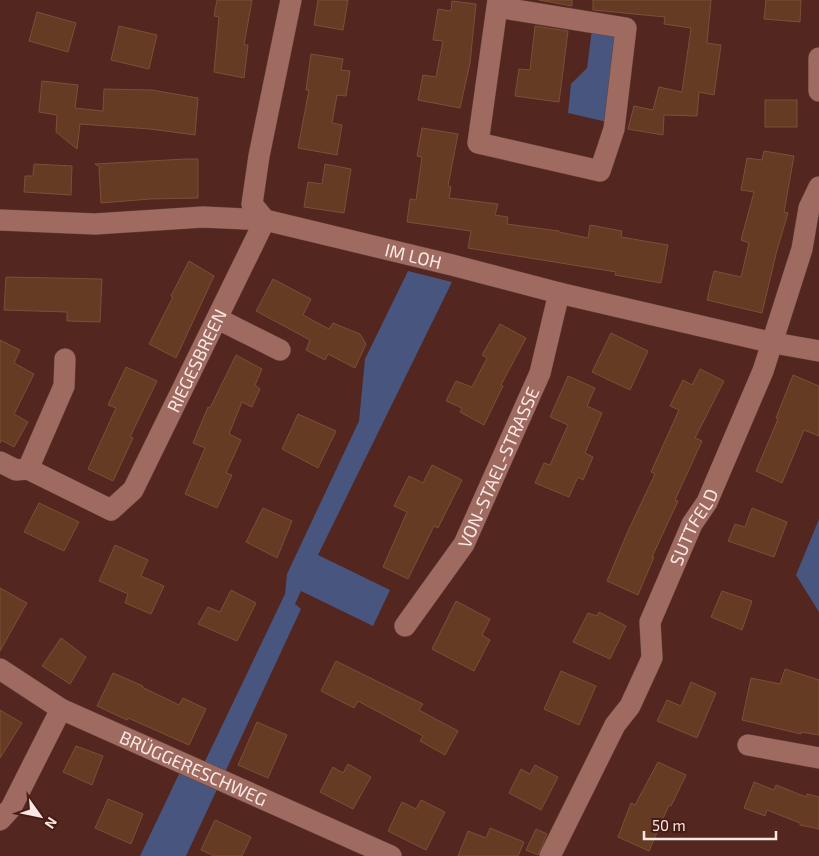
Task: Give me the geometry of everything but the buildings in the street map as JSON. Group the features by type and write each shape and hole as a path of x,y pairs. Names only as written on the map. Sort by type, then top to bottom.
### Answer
{"street":[{"path":"265,220 252,204 259,156 291,0"},
{"path":"497,3 626,28 614,129 600,171 478,143 497,3"},
{"path":"819,58 819,91"},
{"name":"SUTTFELD","path":"550,856 615,725 630,706 652,658 650,622 692,524 707,502 774,343 802,249 809,208 819,187"},
{"name":"IM LOH","path":"0,220 95,224 204,217 265,220 559,293 774,343 819,351"},
{"name":"RIEGESBREEN","path":"28,469 112,510 133,490 265,220"},
{"name":"VON-STAEL-STRASSE","path":"405,626 464,544 540,373 559,293"},
{"path":"218,319 280,350"},
{"path":"0,462 16,470 28,469 64,386 65,359"},
{"name":"BRÜGGERESCHWEG","path":"0,669 61,709 391,856"},
{"path":"0,820 11,808 61,709"},
{"path":"748,746 819,758"}],"shaded area":[{"path":"592,29 620,33 607,122 568,113 571,84 587,68"},
{"path":"408,271 452,282 318,555 390,590 373,626 301,591 295,604 301,609 186,856 140,856 179,774 197,778 285,594 287,574 359,421 365,359"},
{"path":"819,519 819,612 796,575"}]}
